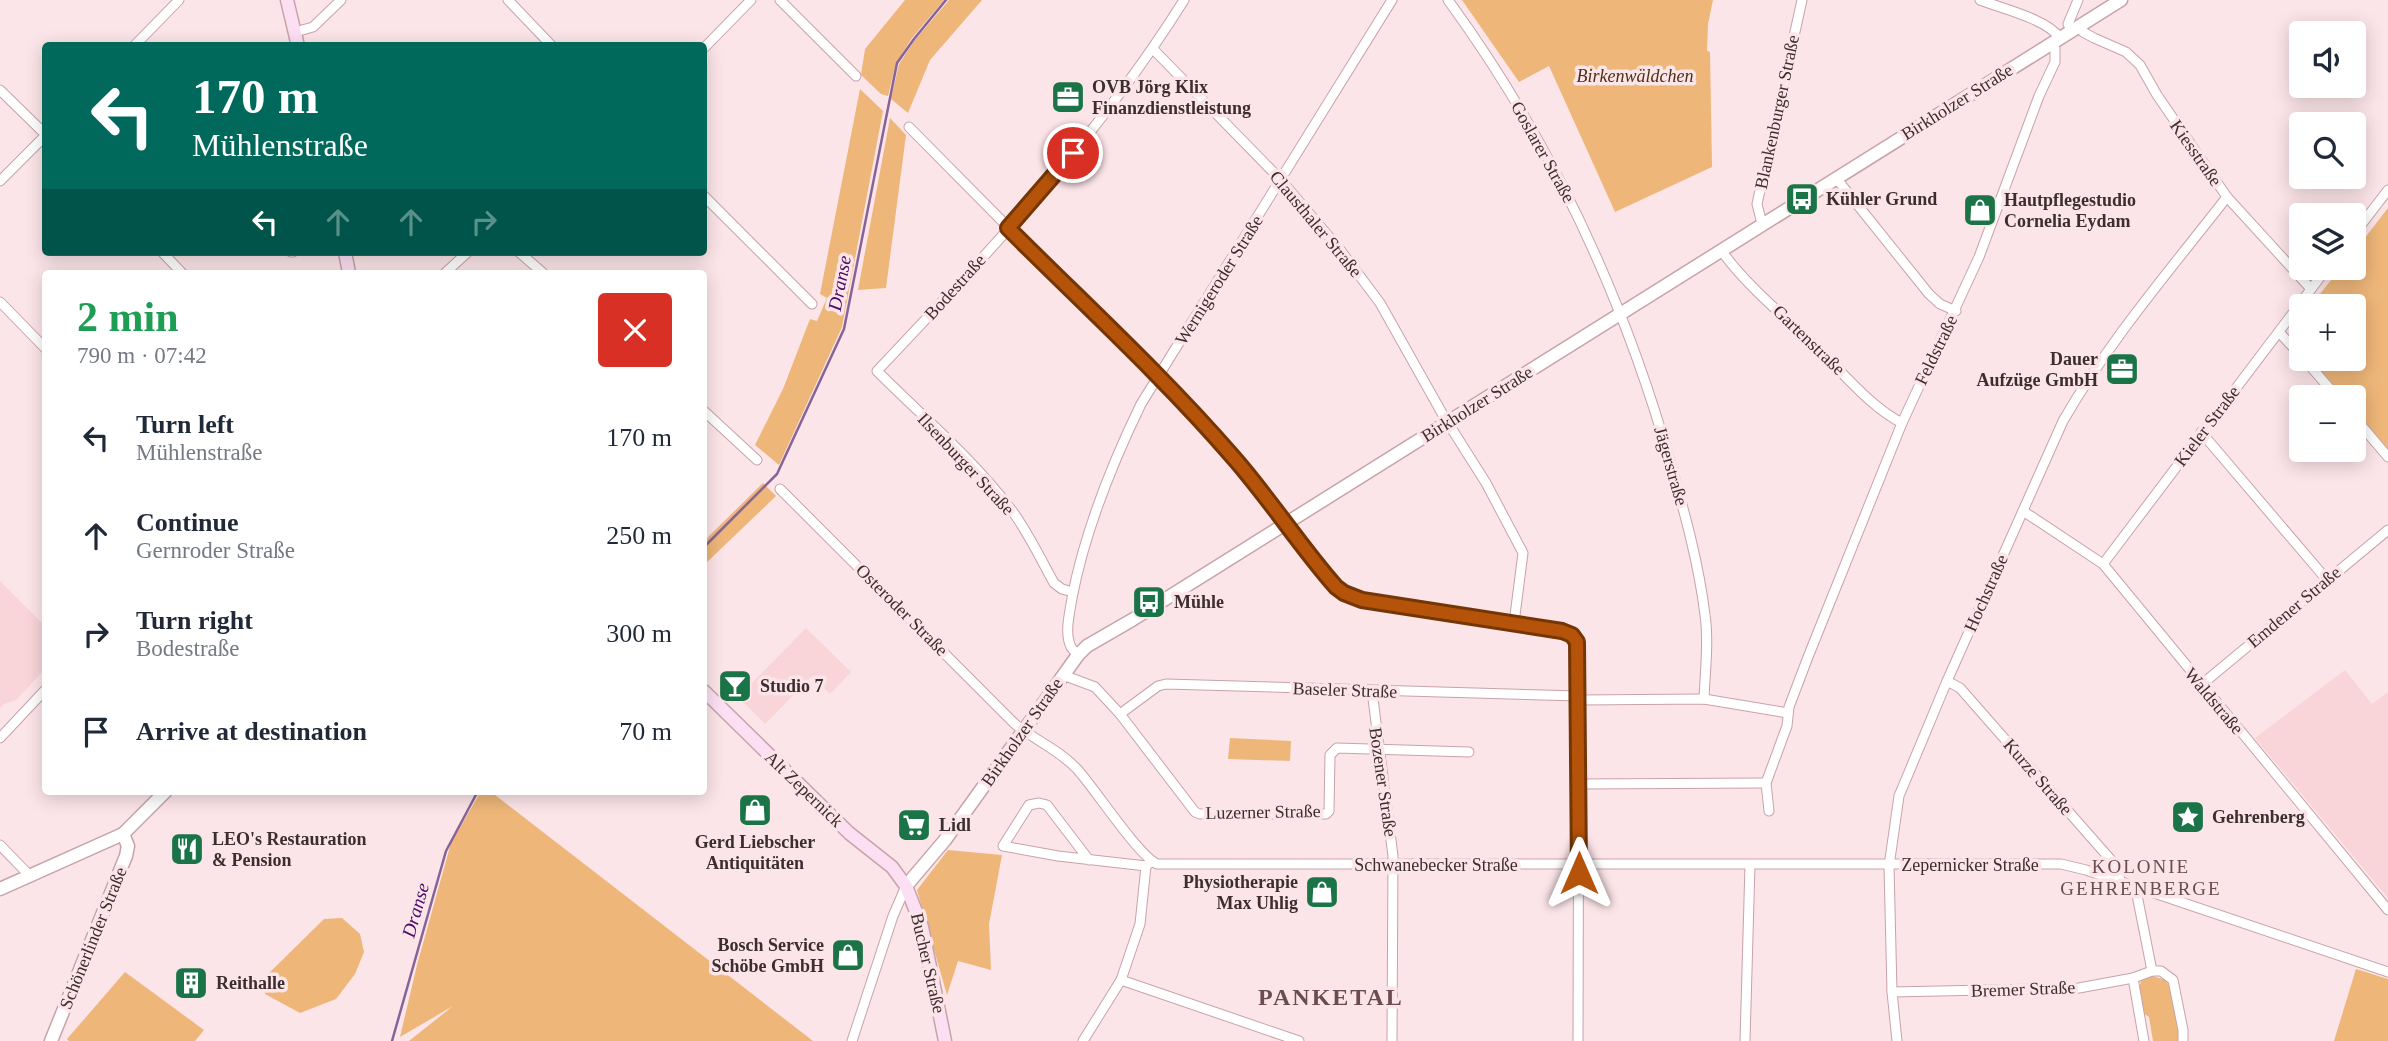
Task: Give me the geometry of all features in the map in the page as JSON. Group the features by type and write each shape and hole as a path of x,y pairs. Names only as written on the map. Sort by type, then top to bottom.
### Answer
{"main road":[{"path":"287,0 297,39"},
{"name":"Alt Zepernick","path":"707,694 849,833 892,867 906,886"},
{"name":"Bucher Straße","path":"906,886 922,927 945,1041"}],"street":[{"path":"138,42 178,0"},
{"path":"297,39 341,0"},
{"path":"508,0 548,42"},
{"path":"707,45 751,0"},
{"path":"780,0 856,76"},
{"name":"Bodestraße","path":"877,371 1008,228 1081,143 1153,49 1184,0"},
{"name":"Wernigeroder Straße","path":"1078,655 1068,638 1073,592 1088,533 1105,484 1137,414 1392,0"},
{"name":"Goslarer Straße","path":"1448,0 1503,81 1554,167 1621,313"},
{"name":"Blankenburger Straße","path":"1762,224 1758,204 1802,0"},
{"path":"1980,0 2043,24 2056,32 2056,40"},
{"path":"2076,28 2068,24 2078,0"},
{"name":"Birkholzer Straße","path":"906,886 945,840 1063,675 1087,646 2121,0"},
{"name":"Kiesstraße","path":"2076,28 2126,52 2140,65 2157,95 2227,197 2311,289"},
{"name":"Feldstraße","path":"1766,783 1809,653 1902,423 1979,257 2039,96 2055,62 2056,40"},
{"name":"Clausthaler Straße","path":"1153,49 1280,180 1341,251 1380,303 1447,422 1486,483 1523,553 1514,623"},
{"path":"0,90 42,131"},
{"path":"909,127 1228,451 1336,587 1352,597 1552,628 1572,635 1577,642 1579,655 1578,1041"},
{"path":"0,181 42,139"},
{"path":"1836,178 1929,294 1940,304 1955,311"},
{"path":"2366,218 2388,190"},
{"name":"Hochstraße","path":"1897,1041 1892,992 1889,866 1899,796 1947,681 2063,421 2081,390 2134,317 2227,197"},
{"path":"707,199 812,304"},
{"name":"Gartenstraße","path":"1721,250 1755,288 1834,364 1890,417 1902,423"},
{"path":"166,256 179,270"},
{"path":"448,270 464,256"},
{"path":"524,256 540,270"},
{"name":"Kieler Straße","path":"2103,564 2318,280"},
{"path":"0,302 42,345"},
{"name":"Jägerstraße","path":"1621,313 1660,425 1678,488 1706,618 1704,699"},
{"path":"2279,332 2289,343"},
{"name":"Ilsenburger Straße","path":"877,371 947,438 993,487 1014,514 1054,583 1073,592"},
{"path":"2314,371 2326,385"},
{"path":"707,414 757,460"},
{"path":"2366,431 2388,457"},
{"path":"2201,432 2327,580"},
{"name":"Osteroder Straße","path":"780,489 1024,731 1049,745 1075,767 1149,863"},
{"name":"Waldstraße","path":"2023,511 2103,564 2388,910"},
{"name":"Emdener Straße","path":"2201,685 2388,530"},
{"name":"Luzerner Straße","path":"1063,675 1095,687 1120,714 1195,812 1200,814 1326,814 1329,811 1330,755 1333,750 1349,747 1469,752"},
{"name":"Kurze Straße","path":"1947,681 1960,688 2118,869 2118,881"},
{"name":"Baseler Straße","path":"1120,714 1158,686 1166,684 1579,698 1704,699 1788,713"},
{"name":"Bozener Straße","path":"1372,691 1393,865 1392,1041"},
{"path":"0,738 42,694"},
{"path":"1579,784 1766,783 1769,811"},
{"path":"0,889 123,834 162,795"},
{"name":"Schwanebecker Straße","path":"1089,860 1048,805 1039,803 1029,805 1003,846 1089,860 1163,865 1828,865"},
{"name":"Schönerlinder Straße","path":"51,1041 126,856 128,846 123,834"},
{"path":"0,845 30,876"},
{"path":"1083,1041 1121,980 1140,924 1149,863"},
{"name":"Zepernicker Straße","path":"1828,865 2061,864 2388,972"},
{"path":"1745,1041 1750,865"},
{"path":"852,1041 893,916 906,886"},
{"path":"2139,888 2137,895 2152,971 2161,971 2173,980 2183,1041"},
{"name":"Bremer Straße","path":"1892,992 2080,988 2133,978 2152,971"},
{"path":"2133,978 2144,1041"},
{"path":"1121,980 1299,1041"}],"shaded area":[{"path":"0,581 42,623 42,672 16,700 0,708"},
{"path":"806,628 851,672 830,694 811,677 765,724 738,697"},
{"path":"2345,670 2372,704 2388,692 2388,898 2255,738"}],"green space":[{"path":"905,0 944,0 912,38 896,63 888,96 881,94 861,75 865,49"},
{"path":"949,0 982,0 930,60 908,113 891,99 899,64 915,40"},
{"name":"Birkenwäldchen","path":"1462,0 1713,0 1708,24 1707,51 1710,52 1712,167 1615,212 1549,66 1519,82"},
{"path":"860,89 883,111 842,327 779,465 755,445 783,389 810,319 817,321 827,298 820,294"},
{"path":"890,118 906,135 886,288 858,290"},
{"path":"2388,208 2388,455 2366,428 2366,385 2330,385 2318,371 2366,371 2366,294 2320,294 2331,280 2366,280 2366,236"},
{"path":"763,483 776,496 707,562 707,538"},
{"path":"1230,738 1291,741 1290,761 1228,759"},
{"path":"479,795 495,795 813,1041 409,1041 453,1006 400,1037 451,843"},
{"path":"948,850 1002,855 989,924 991,970 958,961 947,995 917,890"},
{"path":"342,918 360,934 364,952 355,974 336,999 300,1013 265,994 262,980 324,919"},
{"path":"2356,969 2388,979 2388,1041 2334,1041"},
{"path":"125,972 204,1030 195,1041 69,1041 67,1039"},
{"path":"2153,976 2165,980 2169,985 2179,1031 2178,1041 2153,1041 2149,1017 2143,1013 2139,989 2141,981"}],"waterway":[{"name":"Dranse","path":"707,544 777,474 844,329 897,63 946,0"},
{"name":"Dranse","path":"392,1041 446,851 476,795"}],"place":[{"name":"OVB Jörg Klix Finanzdienstleistung","path":"1068,97"},
{"name":"Kühler Grund","path":"1802,199"},
{"name":"Hautpflegestudio Cornelia Eydam","path":"1980,210"},
{"name":"Dauer Aufzüge GmbH","path":"2122,369"},
{"name":"Mühle","path":"1149,602"},
{"name":"Studio 7","path":"735,686"},
{"name":"Gerd Liebscher Antiquitäten","path":"755,810"},
{"name":"Gehrenberg","path":"2188,817"},
{"name":"Lidl","path":"914,825"},
{"name":"LEO's Restauration & Pension","path":"187,849"},
{"name":"Physiotherapie Max Uhlig","path":"1322,892"},
{"name":"Bosch Service Schöbe GmbH","path":"848,955"},
{"name":"Reithalle","path":"191,983"}],"district":[{"name":"KOLONIE GEHRENBERGE","path":"2141,877"},
{"name":"PANKETAL","path":"1331,997"}],"route":[{"path":"1073,153 1008,228 1213,434 1275,507 1290,531 1336,587 1362,600 1552,628 1572,635 1577,642 1579,873"}]}
